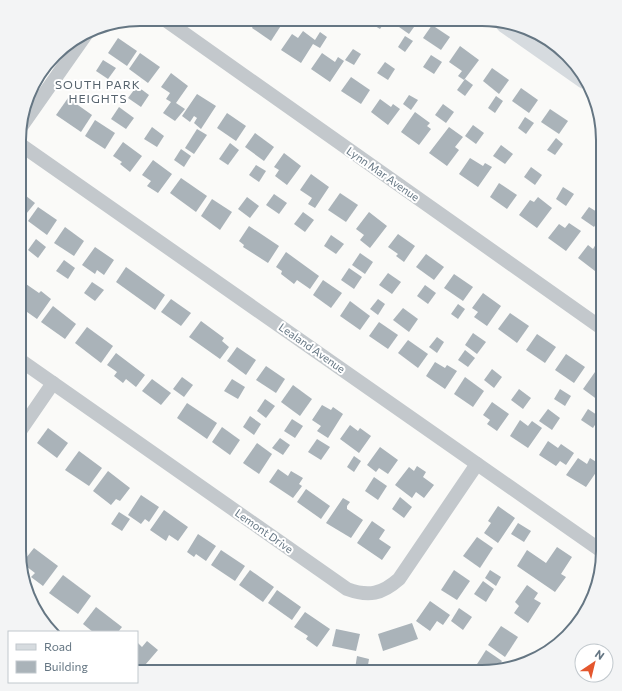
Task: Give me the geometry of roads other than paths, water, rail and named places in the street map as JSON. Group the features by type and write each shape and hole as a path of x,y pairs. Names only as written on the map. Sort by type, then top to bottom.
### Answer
{"street":[{"name":"Lynn Mar Avenue","path":"174,26 596,324"},
{"path":"517,31 571,69"},
{"path":"29,116 81,42"},
{"name":"Lealand Avenue","path":"26,148 596,547"},
{"name":"Lemont Drive","path":"26,364 347,589 358,593 369,594 380,592 391,587 399,579 477,464"},
{"path":"26,422 53,384"}],"district":[{"name":"SOUTH PARK HEIGHTS","path":"98,92"}]}
